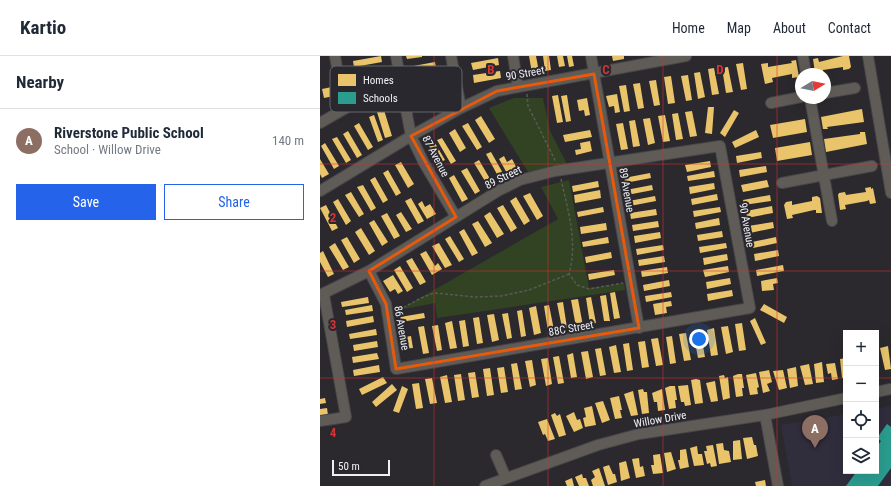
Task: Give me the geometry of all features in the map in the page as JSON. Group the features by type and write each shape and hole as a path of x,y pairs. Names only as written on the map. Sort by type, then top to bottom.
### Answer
{"street":[{"path":"335,56 337,66"},
{"name":"87 Avenue","path":"396,56 398,66"},
{"path":"451,56 453,66"},
{"path":"513,56 522,85"},
{"name":"89 Avenue","path":"590,56 639,328"},
{"name":"90 Street","path":"462,108 497,91 522,85 594,74 686,56"},
{"path":"803,56 805,68"},
{"path":"868,56 891,189"},
{"path":"831,92 855,88"},
{"path":"770,103 795,98"},
{"path":"811,104 832,221"},
{"path":"320,123 339,112"},
{"name":"87 Avenue","path":"407,112 411,136 424,163 456,217"},
{"name":"90 Street","path":"320,191 454,112"},
{"name":"89 Street","path":"322,295 369,271 456,217 520,180 560,170 610,164 720,146"},
{"name":"90 Avenue","path":"720,146 750,308"},
{"path":"782,182 872,166"},
{"name":"86 Avenue","path":"369,271 386,304 396,369"},
{"path":"320,422 346,417 322,295"},
{"name":"88C Street","path":"396,369 750,308"},
{"path":"879,391 891,389"},
{"name":"Willow Drive","path":"485,486 563,456 625,438 765,415 843,399"},
{"path":"765,415 778,486"},
{"path":"496,455 506,478"}],"path":[{"path":"522,85 528,106 554,154 560,170 573,236 573,259 569,274"},
{"path":"569,274 577,284 590,289 624,283"},
{"path":"399,310 434,294 476,297 501,296 529,290 569,274"}],"highlighted area":[{"path":"594,74 639,328 396,369 386,304 369,271 456,217 411,136 497,91"}],"shaded area":[{"path":"891,406 891,486 792,486 781,425 843,415 843,474 879,474 879,408"}],"green space":[{"path":"514,98 543,98 550,131 567,164 528,172 489,108"},
{"path":"569,180 589,288 624,283 625,290 437,318 435,303 399,310 558,219 541,187"}],"building: Homes":[{"path":"381,56 382,62 354,66 353,61"},
{"path":"406,56 422,56 422,57 407,59"},
{"path":"529,56 536,56 539,72 532,73"},
{"path":"543,56 549,56 551,70 545,71"},
{"path":"557,56 563,56 565,66 559,67"},
{"path":"567,56 572,56 574,66 569,67"},
{"path":"612,56 624,56 624,59 613,61"},
{"path":"849,56 851,67 843,70 843,67 831,69 814,68 813,59 818,58 819,62"},
{"path":"498,58 499,65 473,70 471,63"},
{"path":"796,60 797,68 795,68 795,78 792,78 792,74 772,78 773,82 765,84 761,64 768,63 768,67 792,63 791,61"},
{"path":"435,62 436,66 413,66"},
{"path":"743,63 747,89 741,90 736,64"},
{"path":"728,67 733,92 726,93 722,68"},
{"path":"714,68 719,94 712,95 708,69"},
{"path":"500,71 501,78 474,83 473,75"},
{"path":"700,72 705,97 698,99 694,73"},
{"path":"688,75 692,100 686,101 681,76"},
{"path":"671,76 675,103 668,104 664,77"},
{"path":"656,80 660,105 654,106 649,81"},
{"path":"640,83 644,108 638,109 633,84"},
{"path":"626,85 630,111 624,112 619,86"},
{"path":"330,87 330,97 324,98 322,89"},
{"path":"617,94 620,112 615,113 614,106 609,107 606,96"},
{"path":"558,95 563,122 557,123 552,96"},
{"path":"567,95 571,121 566,122 561,96"},
{"path":"587,98 590,115 585,116 584,110 579,111 577,100"},
{"path":"708,107 714,107 712,134 705,133"},
{"path":"862,109 864,122 827,127 828,129 823,129 821,117"},
{"path":"734,110 739,113 725,137 720,133"},
{"path":"692,111 697,136 690,137 685,112"},
{"path":"377,112 385,112 392,136 385,138"},
{"path":"678,113 683,139 676,140 672,114"},
{"path":"374,115 383,140 378,142 369,117"},
{"path":"665,115 670,141 663,142 658,116"},
{"path":"481,116 495,139 489,143 475,120"},
{"path":"650,118 655,143 648,145 643,119"},
{"path":"805,119 807,132 773,138 770,125"},
{"path":"635,120 640,146 633,147 629,121"},
{"path":"359,123 373,147 368,150 354,126"},
{"path":"468,123 482,147 477,150 462,126"},
{"path":"623,123 628,149 621,150 616,124"},
{"path":"455,129 466,148 460,152 449,133"},
{"path":"590,130 592,137 565,142 563,135"},
{"path":"756,130 759,137 735,148 732,142"},
{"path":"348,131 362,155 357,158 343,134"},
{"path":"860,132 865,132 867,144 826,152 824,139 860,134"},
{"path":"337,137 351,160 346,163 332,139"},
{"path":"442,138 456,161 451,164 437,140"},
{"path":"590,141 592,151 576,155 575,150 581,149 580,143"},
{"path":"810,142 812,155 777,161 775,148"},
{"path":"325,143 339,166 334,169 321,146"},
{"path":"435,143 445,160 439,163 429,146"},
{"path":"491,152 504,175 499,178 486,154"},
{"path":"761,152 762,158 737,163 736,156"},
{"path":"504,156 507,162 512,159 518,170 508,175 499,159"},
{"path":"320,159 329,174 322,178 320,174"},
{"path":"479,160 493,184 488,186 474,163"},
{"path":"710,161 711,167 687,172 685,165"},
{"path":"401,162 414,184 408,188 395,165"},
{"path":"766,166 767,172 740,177 739,170"},
{"path":"467,168 480,191 475,194 461,171"},
{"path":"388,170 401,193 396,196 383,173"},
{"path":"714,171 715,177 688,181 687,176"},
{"path":"650,173 651,178 625,183 624,178"},
{"path":"454,175 468,199 462,202 449,178"},
{"path":"375,177 388,200 383,203 370,180"},
{"path":"767,180 769,187 743,192 741,185"},
{"path":"598,181 599,187 573,192 572,186"},
{"path":"714,183 715,189 690,194 689,187"},
{"path":"363,185 376,208 371,211 357,187"},
{"path":"652,185 653,190 627,195 626,190"},
{"path":"871,187 871,189 873,188 876,203 870,204 869,200 845,205 846,209 840,210 839,193 845,192 846,195 866,192 865,188"},
{"path":"600,190 601,198 575,203 574,195"},
{"path":"351,192 364,214 359,217 345,195"},
{"path":"530,193 543,216 537,220 523,196"},
{"path":"717,194 718,200 692,205 691,199"},
{"path":"770,195 771,201 744,205 743,200"},
{"path":"655,196 656,201 630,206 629,201"},
{"path":"817,196 820,198 822,213 816,213 816,210 814,210 792,215 793,218 787,219 784,205 786,202 792,201 792,205 812,201 812,197"},
{"path":"516,197 530,221 524,225 510,201"},
{"path":"411,198 424,221 418,224 405,201"},
{"path":"338,199 351,221 346,225 333,202"},
{"path":"422,201 425,207 430,204 436,214 427,219 418,204"},
{"path":"326,205 338,228 332,231 320,208"},
{"path":"503,205 517,228 511,232 497,208"},
{"path":"772,206 773,213 747,218 746,211"},
{"path":"603,207 604,212 578,217 577,212"},
{"path":"720,207 721,212 694,217 693,211"},
{"path":"656,209 657,215 631,219 630,213"},
{"path":"401,212 412,229 406,232 396,215"},
{"path":"490,212 504,234 497,238 484,216"},
{"path":"387,213 400,236 394,239 381,216"},
{"path":"719,218 720,225 696,229 695,223"},
{"path":"374,220 388,242 382,246 369,223"},
{"path":"478,221 492,243 485,247 472,224"},
{"path":"658,221 659,227 633,231 632,225"},
{"path":"773,222 774,228 750,233 748,226"},
{"path":"606,223 607,230 581,234 580,227"},
{"path":"361,228 375,251 369,255 355,232"},
{"path":"464,229 478,253 472,256 459,232"},
{"path":"722,231 723,237 698,241 697,235"},
{"path":"660,232 661,238 635,243 634,236"},
{"path":"450,236 464,259 459,262 445,239"},
{"path":"347,237 360,259 354,263 341,240"},
{"path":"608,237 609,243 583,247 582,242"},
{"path":"776,237 777,243 753,248 752,242"},
{"path":"335,243 349,267 343,270 329,247"},
{"path":"439,243 452,265 445,268 432,246"},
{"path":"726,243 727,248 700,253 699,247"},
{"path":"663,245 664,250 637,255 636,249"},
{"path":"778,250 779,256 755,261 754,254"},
{"path":"323,251 334,274 328,277 320,262 320,253"},
{"path":"426,251 435,266 438,263 442,269 432,275 420,254"},
{"path":"611,252 612,258 586,263 585,257"},
{"path":"727,254 728,260 704,265 703,258"},
{"path":"664,256 665,262 639,266 638,260"},
{"path":"412,258 426,282 420,285 406,261"},
{"path":"783,265 784,271 757,276 756,270"},
{"path":"400,266 413,288 407,292 394,270"},
{"path":"728,266 729,272 705,277 703,270"},
{"path":"667,267 668,273 642,277 641,271"},
{"path":"614,270 615,275 589,280 588,274"},
{"path":"393,275 403,291 398,294 395,289 390,292 383,281"},
{"path":"730,278 731,284 707,289 706,282"},
{"path":"777,278 778,283 773,284 774,290 762,291 761,281"},
{"path":"669,280 670,286 644,291 643,285"},
{"path":"732,290 733,296 708,301 707,294"},
{"path":"615,292 620,318 614,319 610,293"},
{"path":"671,292 672,297 646,302 645,296"},
{"path":"606,295 610,321 604,321 600,296"},
{"path":"368,297 369,303 342,307 341,302"},
{"path":"591,297 596,323 590,324 586,298"},
{"path":"578,299 583,326 576,327 571,300"},
{"path":"671,301 672,306 666,307 667,313 655,315 653,304"},
{"path":"563,302 567,328 562,328 557,303"},
{"path":"764,304 787,317 784,323 760,310"},
{"path":"372,305 373,311 346,315 345,310"},
{"path":"549,305 554,330 548,331 544,306"},
{"path":"536,306 541,333 534,335 529,308"},
{"path":"522,310 526,336 521,337 517,311"},
{"path":"424,313 425,318 401,322 400,317"},
{"path":"508,313 512,338 507,339 502,314"},
{"path":"494,314 499,340 492,342 487,315"},
{"path":"373,316 374,322 347,327 346,321"},
{"path":"479,317 483,343 477,344 473,318"},
{"path":"755,318 766,343 761,345 750,321"},
{"path":"465,320 469,346 463,347 459,321"},
{"path":"452,321 457,348 450,349 445,323"},
{"path":"742,323 746,350 739,351 735,324"},
{"path":"438,325 442,350 437,351 432,326"},
{"path":"424,326 429,353 423,354 418,327"},
{"path":"728,326 733,352 726,354 721,327"},
{"path":"714,328 718,355 711,356 707,330"},
{"path":"376,329 377,335 350,339 349,334"},
{"path":"700,330 705,357 698,358 693,331"},
{"path":"399,332 404,332 405,337 411,336 413,348 402,349"},
{"path":"686,333 691,360 684,361 679,334"},
{"path":"672,336 676,363 670,364 666,337"},
{"path":"658,338 663,365 656,366 651,339"},
{"path":"377,341 378,347 354,351 353,345"},
{"path":"645,341 649,367 642,368 638,342"},
{"path":"629,343 633,370 627,371 623,344"},
{"path":"616,345 621,372 614,373 609,347"},
{"path":"888,346 891,369 885,370 880,348"},
{"path":"601,348 606,375 600,376 595,349"},
{"path":"588,351 593,377 586,379 581,352"},
{"path":"377,353 379,359 353,363 352,357"},
{"path":"573,353 577,377 571,378 567,355"},
{"path":"559,356 564,383 558,384 553,357"},
{"path":"548,358 552,384 546,386 541,359"},
{"path":"843,358 843,378 842,378 840,359"},
{"path":"532,360 536,385 530,387 525,361"},
{"path":"822,362 824,382 816,383 814,364"},
{"path":"517,363 522,389 515,390 511,364"},
{"path":"835,363 838,379 832,380 831,373 828,374 826,364"},
{"path":"809,364 813,384 805,385 800,366"},
{"path":"379,365 380,372 354,376 353,370"},
{"path":"504,367 508,392 501,393 497,368"},
{"path":"796,367 798,386 790,388 787,369"},
{"path":"490,368 494,395 487,396 483,369"},
{"path":"769,370 772,382 767,384 770,391 763,393 759,372"},
{"path":"783,370 787,388 779,390 773,371"},
{"path":"475,372 479,397 472,398 468,373"},
{"path":"756,373 759,387 757,388 758,394 750,395 746,375"},
{"path":"461,374 465,400 458,401 454,375"},
{"path":"742,374 744,388 742,388 743,396 736,397 733,376"},
{"path":"447,375 452,402 445,403 440,377"},
{"path":"724,375 725,378 728,377 730,398 723,400 719,376"},
{"path":"383,377 387,383 362,395 359,389"},
{"path":"432,378 437,403 430,404 425,379"},
{"path":"691,380 700,380 703,403 695,404"},
{"path":"715,381 718,401 711,402 706,383"},
{"path":"419,383 423,408 416,409 412,384"},
{"path":"392,384 397,390 376,407 372,402"},
{"path":"688,385 691,405 685,406 684,402 681,402 678,386"},
{"path":"402,386 408,389 399,413 393,411"},
{"path":"675,386 677,400 675,400 676,408 669,409 665,388"},
{"path":"643,389 644,392 647,392 649,413 642,414 638,390"},
{"path":"662,389 665,410 658,411 657,402 654,402 652,393"},
{"path":"633,391 638,415 631,416 624,394"},
{"path":"619,396 622,418 615,419 610,398"},
{"path":"325,398 326,403 320,404 320,399"},
{"path":"603,401 610,420 602,423 595,403"},
{"path":"592,406 596,425 585,427 583,418 586,417 584,408"},
{"path":"327,408 328,415 320,417 320,409"},
{"path":"574,412 577,420 580,419 583,428 574,432 566,416"},
{"path":"555,413 557,416 560,414 566,435 559,437 551,415"},
{"path":"547,419 555,439 548,441 545,434 543,435 538,422"},
{"path":"752,437 754,445 756,445 758,456 747,459 743,438"},
{"path":"740,440 742,459 733,460 733,441"},
{"path":"723,443 724,450 729,451 731,462 719,464 716,444"},
{"path":"713,445 717,466 711,467 710,463 707,464 704,451 707,451 706,446"},
{"path":"697,446 698,454 702,454 704,465 694,466 690,448"},
{"path":"686,449 689,467 680,469 678,460 680,460 680,450"},
{"path":"671,452 676,469 667,472 664,453"},
{"path":"660,454 663,473 653,474 651,465 654,465 653,455"},
{"path":"639,458 640,467 643,466 645,476 636,478 632,459"},
{"path":"626,461 630,478 621,481 619,463"},
{"path":"609,465 613,474 615,474 617,482 608,485 603,467"},
{"path":"599,468 605,486 593,486 591,480 595,477 592,471"},
{"path":"582,474 583,478 586,478 589,486 579,486 575,477"},
{"path":"572,478 574,486 567,486 565,481"},
{"path":"765,480 766,486 756,486 755,482"}],"building: Schools":[{"path":"887,424 891,427 891,468 878,486 846,486 855,474 879,474 879,444 881,441 879,440 879,435"}],"place":[{"name":"Riverstone Public School","path":"815,448"}]}
